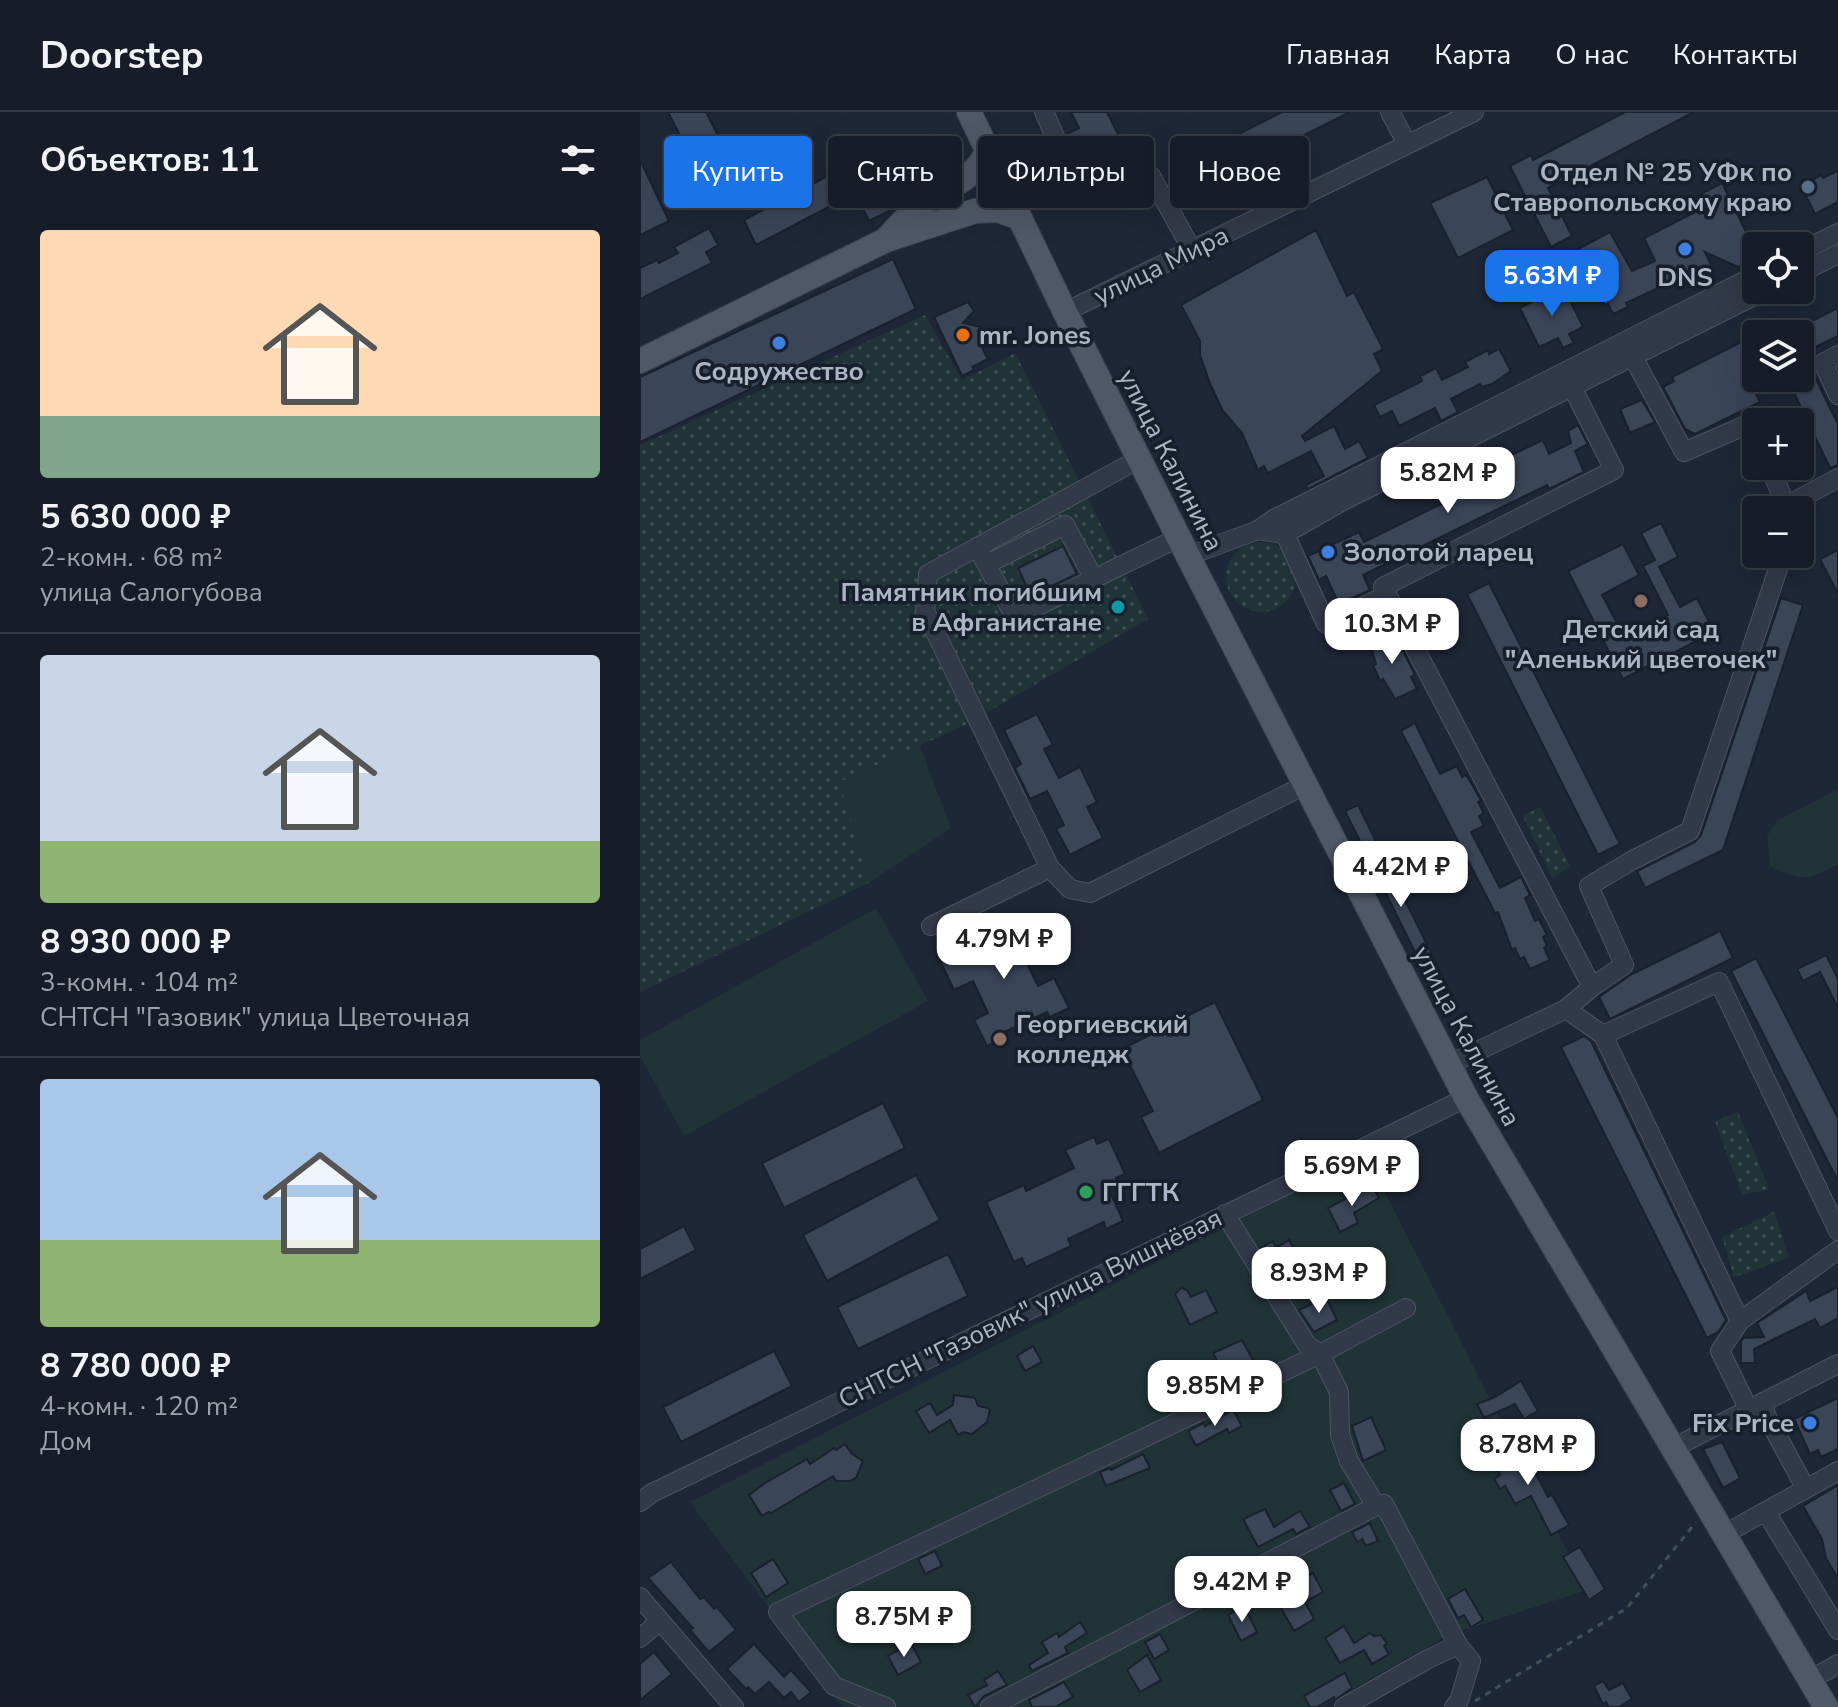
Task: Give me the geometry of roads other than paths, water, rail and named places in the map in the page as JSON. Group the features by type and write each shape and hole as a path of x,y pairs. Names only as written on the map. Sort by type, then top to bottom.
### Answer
{"main road":[{"name":"улица Калинина","path":"969,112 980,136"},
{"path":"886,240 922,204 978,166"},
{"name":"улица Калинина","path":"1014,208 1448,1065 1826,1707"},
{"path":"640,361 886,240 975,211 997,210 1018,217"}],"street":[{"path":"1044,112 1076,175 1086,184 1097,184 1142,171 1151,176 1192,250"},
{"path":"1390,112 1407,144"},
{"name":"улица Мира","path":"1065,312 1474,112"},
{"path":"1814,245 1838,233"},
{"path":"1814,266 1838,254"},
{"path":"1258,530 1274,519 1742,282"},
{"path":"977,547 1015,617 1094,579 1183,547 1258,530 1285,534 1343,501 1742,302"},
{"path":"1838,355 1823,363 1838,395"},
{"path":"1633,357 1684,452 1742,427"},
{"path":"1572,387 1614,470 1383,587 1592,987"},
{"path":"1139,459 928,574 925,611 1050,868 1070,889 1090,893 1305,785"},
{"path":"1807,496 1838,478"},
{"path":"987,564 1065,525 1094,579"},
{"path":"1285,534 1326,624 1387,595"},
{"path":"1448,1065 1566,1009 1624,965 1589,886 1690,831 1778,568"},
{"path":"931,926 1050,868"},
{"path":"1603,1035 1719,982 1838,1231"},
{"path":"1566,1009 1603,1035 1740,1321"},
{"name":"СНТСН \"Газовик\" улица Вишнёвая","path":"640,1502 652,1493 820,1410 1466,1098"},
{"path":"1225,1214 1307,1345 1320,1354 1339,1392 1340,1435 1376,1506"},
{"path":"1806,1489 1766,1415 1756,1407 1720,1351 1740,1321 1838,1250"},
{"path":"886,1707 834,1686 778,1612 1320,1354 1406,1308"},
{"path":"1673,1448 1838,1364"},
{"path":"1723,1535 1838,1471"},
{"path":"990,1707 1384,1504 1458,1645 1471,1661 1459,1701 1454,1707"},
{"path":"1766,1512 1838,1630"},
{"path":"640,1597 734,1707"},
{"path":"640,1638 660,1621"},
{"path":"1344,1707 1458,1645"},
{"path":"1810,1680 1837,1668"}],"place":[{"name":"Отдел № 25 УФк по Ставропольскому краю","path":"1808,187"},
{"name":"DNS","path":"1685,249"},
{"name":"mr. Jones","path":"963,335"},
{"name":"Содружество","path":"779,343"},
{"name":"Золотой ларец","path":"1328,552"},
{"name":"Детский сад \"Аленький цветочек\"","path":"1641,601"},
{"name":"Памятник погибшим в Афганистане","path":"1118,607"},
{"name":"Георгиевский колледж","path":"1000,1039"},
{"name":"ГГГТК","path":"1086,1192"},
{"name":"Fix Price","path":"1810,1423"}]}
